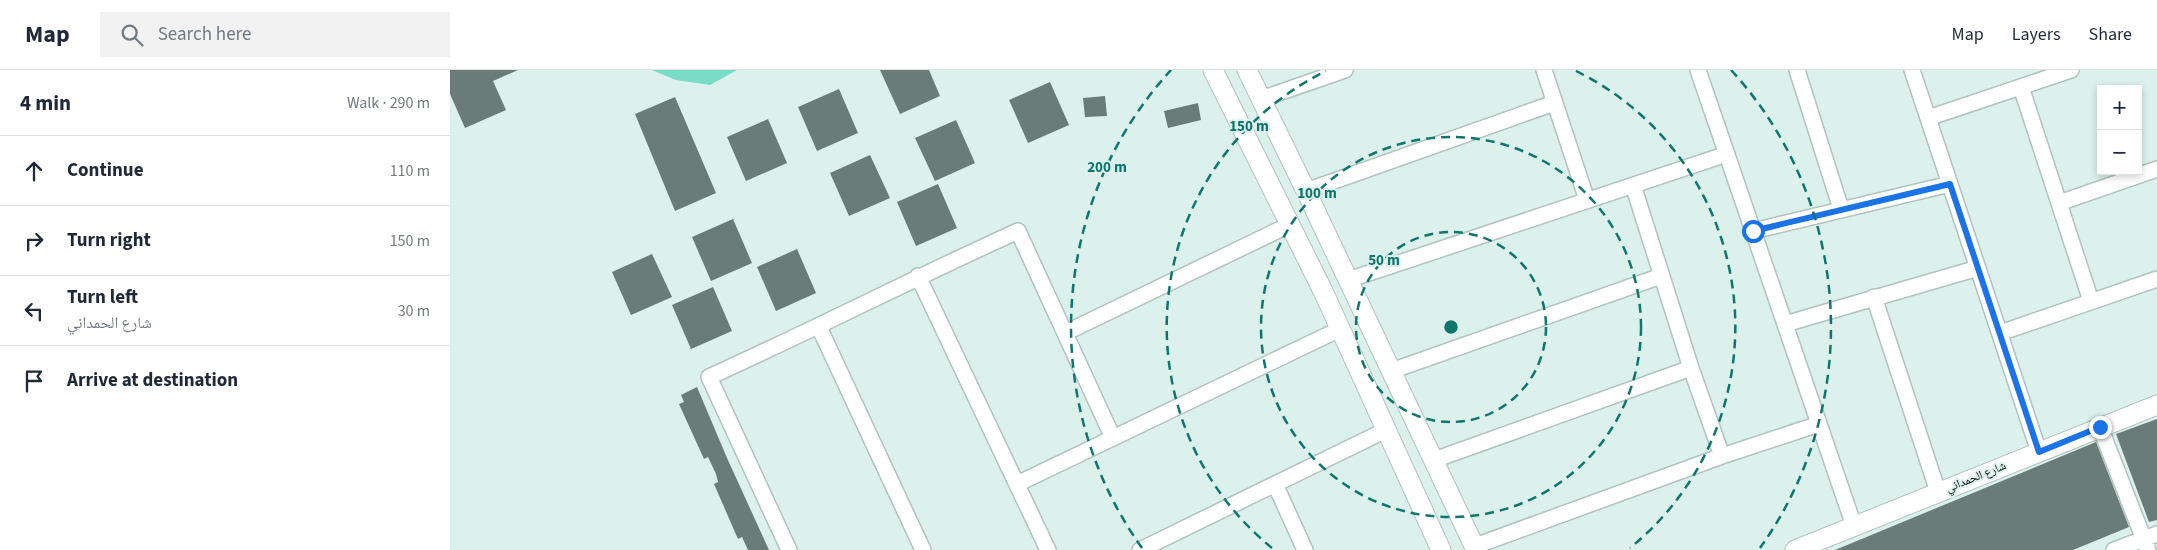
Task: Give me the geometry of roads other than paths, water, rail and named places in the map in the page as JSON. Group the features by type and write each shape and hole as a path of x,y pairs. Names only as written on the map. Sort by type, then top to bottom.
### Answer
{"street":[{"path":"1213,70 1340,329 1441,550"},
{"path":"1247,70 1475,548 1722,456 1819,424"},
{"path":"1240,128 1246,111 1261,99 1345,70"},
{"path":"1544,70 1587,200"},
{"path":"1698,70 1854,526"},
{"path":"1797,70 1841,209"},
{"path":"1912,70 2039,452"},
{"path":"1928,118 2071,70"},
{"path":"2021,87 2092,302"},
{"path":"1306,191 1554,103"},
{"path":"1348,280 1727,154"},
{"path":"2059,204 2157,169"},
{"path":"1753,231 1950,184"},
{"path":"1633,185 1691,368 1722,456"},
{"path":"1065,333 1290,226"},
{"path":"789,550 709,377 819,327 918,276 1018,231 1113,438"},
{"path":"1785,324 1978,268"},
{"path":"918,276 1048,550"},
{"path":"1391,370 1662,276"},
{"path":"2000,333 2157,279"},
{"path":"1874,297 1938,492"},
{"path":"819,327 923,550"},
{"path":"1017,484 1340,329"},
{"path":"1434,460 1691,368"},
{"name":"شارع الحمداني","path":"1795,550 2157,405"},
{"path":"2100,427 2150,541 2114,550"},
{"path":"1140,550 1167,544 1274,484 1386,430"},
{"path":"1274,484 1305,550"}]}
